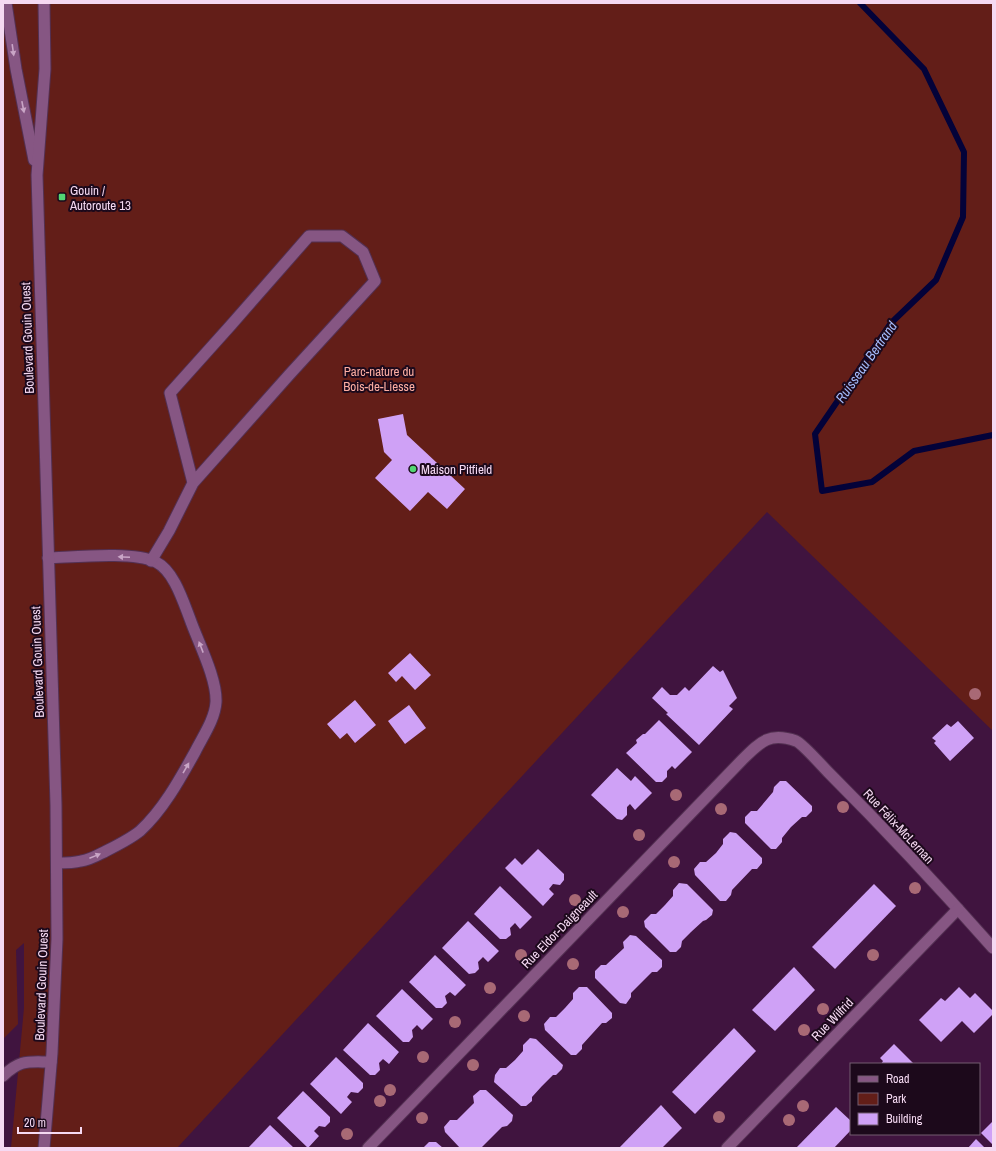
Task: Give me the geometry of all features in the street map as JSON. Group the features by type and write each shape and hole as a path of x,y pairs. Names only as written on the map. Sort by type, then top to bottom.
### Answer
{"main road":[{"name":"Boulevard Gouin Ouest","path":"6,3 16,69 37,174"},
{"name":"Boulevard Gouin Ouest","path":"44,3 45,69 37,174 57,863 57,939 51,1062 44,1148"},
{"path":"151,561 169,531 193,484 288,375 375,282 364,252 342,236 309,236 170,393 193,484"},
{"path":"48,558 91,556 131,557 156,562 165,568 172,577 180,593 211,673 215,688 216,701 211,720 186,767 155,814 139,831 123,842 97,856 81,861 57,863"},
{"name":"Rue Félix-McLernan","path":"776,737 798,742 853,797 993,948"},
{"name":"Rue Eldor-Daigneault","path":"368,1148 743,759 760,743 776,737"},
{"name":"Rue Wilfrid","path":"727,1148 958,909"},
{"path":"3,1076 12,1067 19,1063 51,1062"}],"green space":[{"name":"Parc-nature du Bois-de-Liesse","path":"3,3 993,3 993,731 767,512 177,1148 11,1148 24,1008 24,943 16,950 18,1024 3,1039"}],"building":[{"name":"Maison Pitfield","path":"403,414 407,435 465,489 447,509 428,492 410,511 375,478 392,460 384,452 378,419"},
{"path":"410,653 431,675 415,690 402,676 396,682 388,673"},
{"path":"713,666 720,672 723,670 737,698 729,706 733,709 699,745 666,714 668,713 652,698 662,687 670,695 677,695 685,687 689,691"},
{"path":"355,700 376,725 355,743 347,733 340,739 327,724"},
{"path":"409,705 426,728 405,744 388,721"},
{"path":"659,720 692,752 675,769 672,766 667,771 667,777 662,782 656,782 626,753 637,743 636,740 645,734"},
{"path":"958,721 974,738 950,761 934,743 936,741 932,738 947,724 951,727"},
{"path":"617,768 631,781 635,776 652,793 635,810 630,804 627,807 627,815 622,820 617,819 591,795"},
{"path":"780,781 786,781 812,806 812,811 806,817 802,817 791,827 782,838 782,842 776,849 771,849 745,823 745,817 751,811 757,811"},
{"path":"730,832 736,833 762,858 762,863 757,869 752,869 732,890 731,895 726,901 720,901 695,875 694,869 700,862 706,862 716,853 723,844 723,839"},
{"path":"538,849 564,874 564,880 560,885 553,884 549,889 554,894 543,906 505,868 515,858 522,865"},
{"path":"679,883 687,884 713,910 712,915 703,921 682,941 681,947 676,952 670,952 645,927 644,921 651,914 656,914 665,905 673,896 673,890"},
{"path":"874,884 896,906 835,969 812,947"},
{"path":"500,886 532,917 520,929 515,923 510,928 511,935 506,939 500,939 474,914"},
{"path":"468,921 499,951 488,962 483,957 478,962 479,969 475,973 469,974 442,948"},
{"path":"630,935 636,936 662,960 662,967 657,972 652,972 631,993 631,997 626,1004 620,1003 595,978 595,971 601,965 606,965 624,948 623,942"},
{"path":"435,955 466,985 455,996 450,992 445,996 447,1003 442,1008 436,1008 409,982"},
{"path":"794,967 815,990 775,1031 752,1010"},
{"path":"579,987 587,987 612,1013 612,1018 606,1023 602,1023 582,1045 582,1049 576,1055 571,1055 545,1030 544,1024 550,1017 556,1017 565,1008 573,999 573,993"},
{"path":"959,987 970,998 975,993 993,1011 993,1014 974,1033 962,1021 941,1042 919,1020 941,998 945,1001"},
{"path":"402,989 433,1019 422,1030 417,1025 412,1030 413,1037 409,1042 403,1042 376,1016"},
{"path":"368,1023 399,1052 389,1064 383,1059 379,1063 380,1070 375,1075 370,1075 343,1050"},
{"path":"734,1028 756,1051 695,1114 672,1092"},
{"path":"530,1038 536,1039 563,1065 562,1069 556,1075 553,1075 532,1097 532,1101 526,1106 521,1106 494,1082 495,1075 500,1068 506,1068 515,1060 523,1051 523,1045"},
{"path":"894,1044 913,1063 882,1063 883,1061 880,1058"},
{"path":"336,1057 363,1083 363,1088 358,1093 351,1092 347,1097 352,1102 341,1114 310,1084"},
{"path":"480,1090 486,1090 513,1115 512,1121 507,1126 502,1127 481,1148 460,1148 445,1132 444,1127 450,1120 457,1120 474,1103 473,1096"},
{"path":"303,1091 330,1117 330,1122 325,1127 319,1126 314,1131 319,1136 308,1148 277,1118"},
{"path":"661,1105 682,1128 662,1148 619,1148"},
{"path":"836,1107 850,1120 850,1131 834,1148 796,1148"},
{"path":"993,1121 993,1145 981,1133"},
{"path":"270,1125 294,1148 248,1148"},
{"path":"976,1139 985,1148 968,1148"},
{"path":"429,1142 436,1142 443,1148 423,1148"}],"waterway":[{"name":"Ruisseau Bertrand","path":"860,3 924,69 964,152 963,217 936,280 891,323 815,434 822,491 872,482 914,451 993,435"}],"place":[{"name":"Gouin / Autoroute 13","path":"62,197"},
{"name":"Maison Pitfield","path":"413,469"}]}
